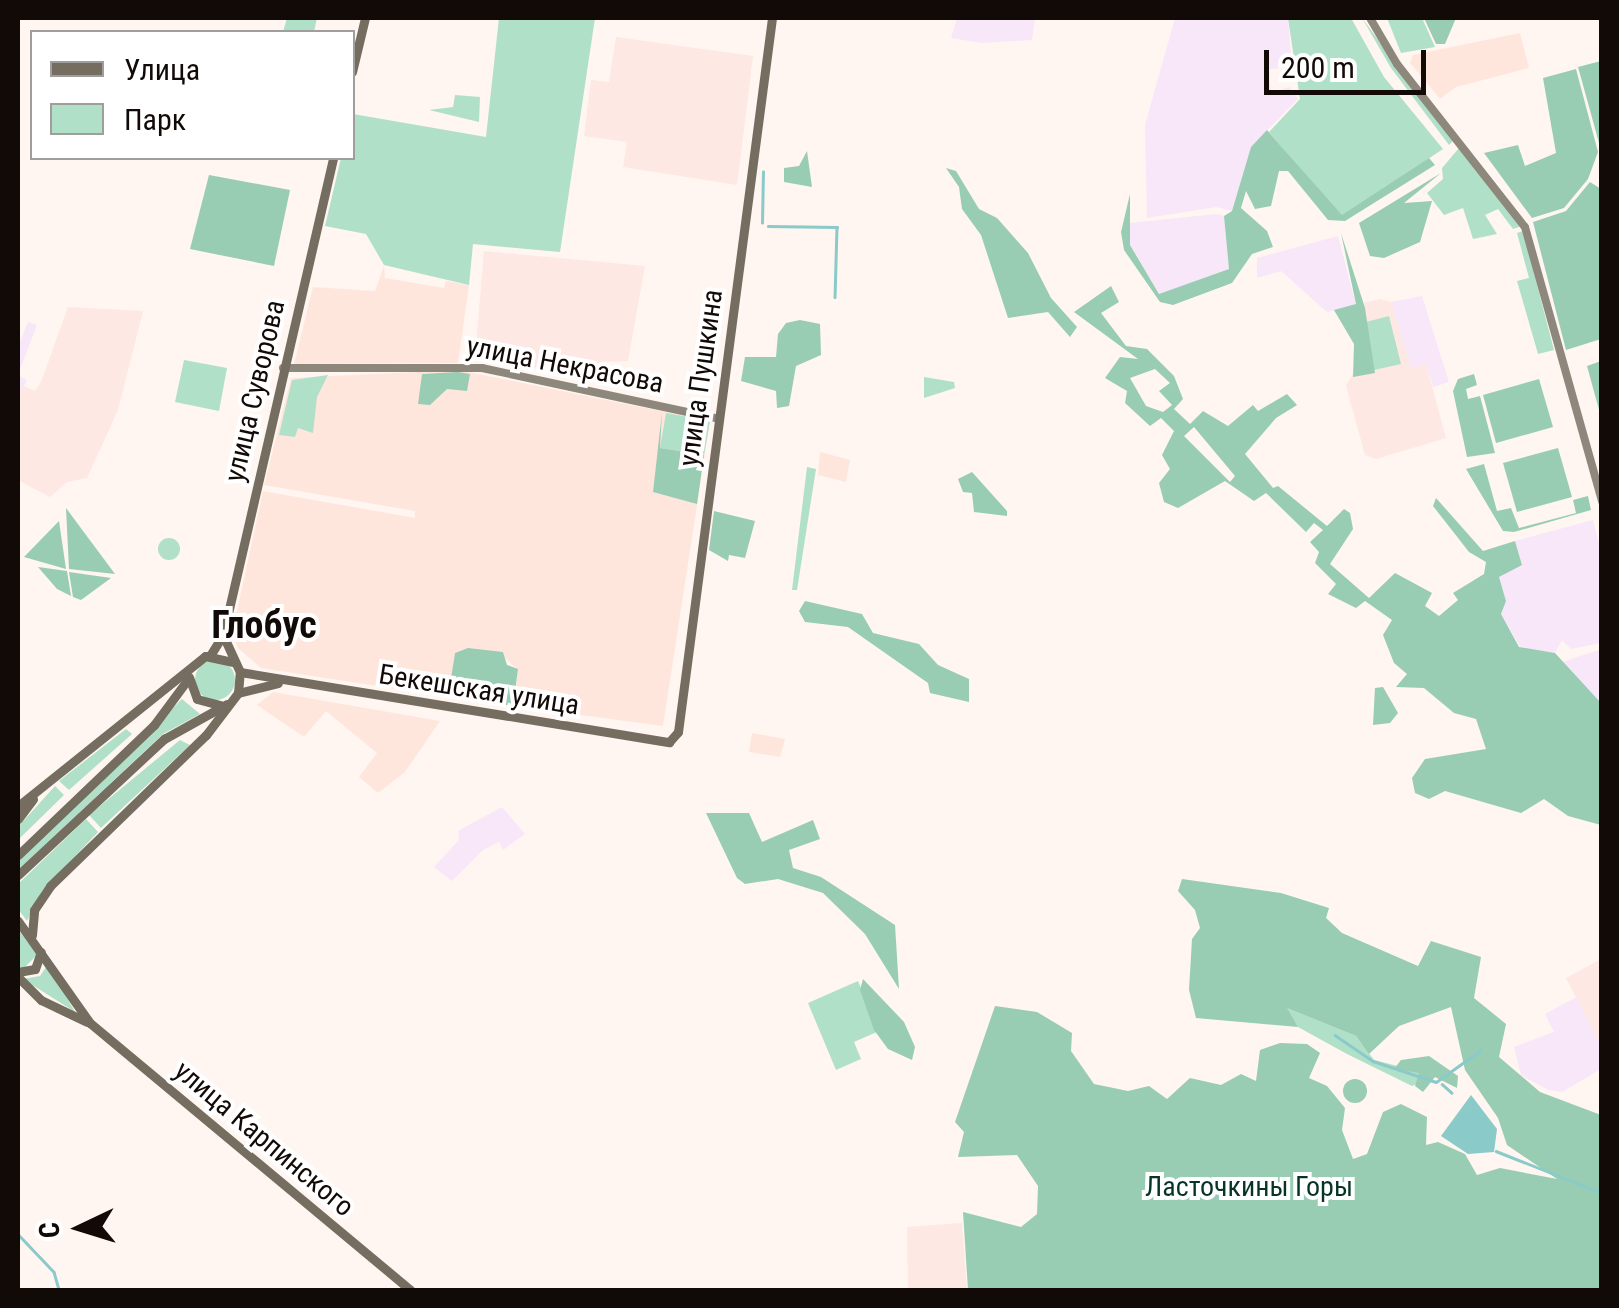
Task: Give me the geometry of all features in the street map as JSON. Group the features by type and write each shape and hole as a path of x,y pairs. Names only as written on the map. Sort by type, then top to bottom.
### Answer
{"main road":[{"path":"355,60 365,18"},
{"name":"улица Пушкина","path":"669,742 678,732 772,18"},
{"path":"1370,18 1397,64 1520,218 1602,501"},
{"name":"улица Суворова","path":"211,654 222,634 333,160"},
{"name":"улица Некрасова","path":"282,368 465,366 718,419"},
{"path":"33,939 34,910 50,886 206,735 238,693 238,668 222,634"},
{"path":"18,806 211,654 238,668"},
{"name":"Бекешская улица","path":"238,668 281,682 669,742"},
{"path":"189,675 206,705 228,703"},
{"path":"18,855 154,725 189,675"},
{"name":"Бекешская улица","path":"238,693 281,682"},
{"path":"18,875 164,738 228,703"},
{"path":"18,819 44,786"},
{"name":"улица Карпинского","path":"18,920 90,1022 410,1290"},
{"path":"18,974 36,970 40,949"},
{"name":"улица Карпинского","path":"18,974 41,1000 90,1022"}],"shaded area":[{"path":"957,18 1035,18 1032,40 982,43 951,38"},
{"path":"1175,18 1288,18 1292,67 1269,69 1271,93 1289,87 1298,99 1251,147 1232,211 1217,207 1147,218 1145,125"},
{"path":"1520,33 1529,68 1456,87 1440,99 1410,63 1413,55"},
{"path":"616,37 753,56 737,185 623,167 627,142 584,136 591,80 609,82"},
{"path":"1224,216 1229,269 1160,295 1130,245 1129,223"},
{"path":"1338,236 1356,305 1327,312 1281,271 1257,278 1257,258"},
{"path":"484,251 645,266 628,361 603,362 601,380 475,357"},
{"path":"384,266 385,278 444,288 446,281 469,285 458,363 294,364 313,287 375,291"},
{"path":"1422,296 1449,382 1433,387 1426,364 1411,368 1391,302"},
{"path":"1380,299 1391,302 1411,368 1426,364 1446,438 1376,459 1365,455 1346,386 1358,364 1354,344 1334,310"},
{"path":"68,307 143,311 118,410 87,478 67,482 50,497 18,480 18,398 24,386 35,391 41,382"},
{"path":"28,322 37,325 18,375 18,347"},
{"path":"458,370 710,421 663,726 513,706 518,670 503,656 455,653 448,697 261,668 238,648 232,634 263,491 415,518 415,511 264,485 291,378"},
{"path":"18,375 27,380 18,398"},
{"path":"820,452 850,460 846,482 818,475"},
{"path":"1593,520 1601,551 1601,643 1571,649 1562,640 1555,653 1521,648 1501,614 1506,601 1499,577 1522,564 1515,541"},
{"path":"1599,650 1601,703 1574,688 1562,662"},
{"path":"273,692 440,721 405,772 378,793 359,777 377,753 326,711 304,737 257,705"},
{"path":"752,733 785,739 780,757 749,752"},
{"path":"502,807 525,834 503,850 499,842 483,850 452,881 434,867 459,840 458,831"},
{"path":"1601,959 1602,1046 1566,978"},
{"path":"1580,995 1601,1032 1601,1069 1562,1092 1548,1090 1521,1075 1514,1047 1554,1032 1545,1014"},
{"path":"962,1223 967,1290 908,1290 907,1227"}],"green space":[{"path":"287,18 317,18 314,30 284,30"},
{"path":"499,18 595,18 560,252 473,244 469,285 384,265 366,234 325,226 341,160 355,160 355,114 486,137"},
{"path":"1288,18 1351,18 1384,77 1443,149 1342,216 1269,132 1300,99"},
{"path":"1362,18 1453,141 1449,145 1391,68"},
{"path":"1387,18 1422,18 1435,47 1401,53"},
{"path":"1424,18 1456,18 1445,44 1436,44"},
{"path":"1602,61 1601,150 1578,67"},
{"path":"1576,69 1598,152 1588,179 1564,208 1532,218 1484,153 1518,145 1525,166 1556,153 1543,78"},
{"path":"455,95 480,97 479,122 429,110 453,107"},
{"path":"1267,130 1342,215 1429,158 1435,165 1345,221 1328,220 1288,171 1279,171 1271,206 1255,209 1246,191 1241,208 1267,231 1273,247 1252,254 1232,283 1173,305 1160,302 1124,250 1121,232 1130,194 1130,245 1159,294 1229,269 1224,216 1232,211 1251,147"},
{"path":"1459,148 1522,226 1513,229 1498,209 1485,215 1497,234 1473,239 1463,208 1444,215 1427,193 1443,179 1442,168"},
{"path":"807,151 812,187 784,182 784,168 799,166"},
{"path":"946,168 956,171 979,209 997,218 1028,253 1051,298 1077,327 1070,337 1048,312 1008,318 981,235 962,209 959,187"},
{"path":"1441,173 1404,203 1432,201 1420,242 1384,258 1370,256 1359,223"},
{"path":"209,175 290,190 274,266 190,249"},
{"path":"1590,182 1601,189 1601,339 1566,350 1533,222 1566,211"},
{"path":"1523,231 1554,350 1538,354 1517,281 1529,278 1517,233"},
{"path":"1341,233 1365,308 1375,373 1353,377 1354,344 1334,310 1356,304"},
{"path":"1111,286 1119,302 1101,313 1126,346 1147,349 1174,376 1183,399 1174,409 1190,424 1203,411 1228,426 1253,405 1258,411 1287,394 1297,405 1276,418 1245,454 1273,488 1278,486 1327,526 1344,509 1350,513 1353,529 1330,564 1369,598 1395,573 1432,593 1425,606 1439,616 1458,600 1453,593 1484,574 1486,562 1469,552 1433,506 1436,498 1483,551 1515,541 1522,565 1499,577 1506,601 1501,614 1519,647 1555,653 1601,703 1601,825 1568,816 1544,799 1521,813 1445,791 1429,799 1415,793 1412,778 1425,759 1486,749 1476,719 1454,713 1424,688 1396,687 1407,674 1394,663 1383,635 1392,620 1365,601 1356,608 1328,594 1336,584 1315,563 1319,552 1310,542 1323,530 1314,523 1306,532 1266,493 1254,501 1225,481 1178,508 1164,502 1159,483 1170,469 1162,455 1174,431 1161,418 1150,426 1125,403 1127,391 1105,378 1120,357 1138,359 1074,312","holes":["1155,369 1170,383 1159,391 1172,405 1163,412 1146,406 1130,378","1194,427 1235,476 1230,482 1184,436"]},
{"path":"1389,316 1401,364 1374,370 1362,323"},
{"path":"800,320 820,324 821,355 796,366 789,406 777,408 776,391 741,381 745,357 776,357 778,334 786,323"},
{"path":"184,360 227,368 219,411 175,402"},
{"path":"1602,361 1601,417 1587,366"},
{"path":"422,374 470,374 467,391 447,389 430,405 418,404"},
{"path":"1474,374 1477,385 1466,389 1468,399 1480,396 1495,453 1467,457 1453,391 1458,379"},
{"path":"328,375 317,397 313,433 298,428 295,437 279,435 292,380"},
{"path":"924,377 954,382 955,388 924,398"},
{"path":"1539,379 1553,427 1496,443 1483,395"},
{"path":"662,412 660,448 704,455 697,504 653,492"},
{"path":"666,413 710,421 704,455 660,448"},
{"path":"1558,448 1572,497 1517,512 1503,463"},
{"path":"1484,464 1497,511 1511,508 1519,528 1576,513 1573,500 1588,496 1591,510 1514,532 1503,531 1466,469"},
{"path":"807,467 816,469 797,590 792,590"},
{"path":"972,472 1007,511 1007,516 974,512 972,493 963,492 958,479"},
{"path":"66,508 115,574 69,569"},
{"path":"714,511 755,521 745,558 729,555 728,561 709,550"},
{"path":"59,521 66,569 24,557"},
{"path":"169,538 177,541 177,557 169,560 161,557 158,549 161,541"},
{"path":"38,567 67,571 71,596 57,589"},
{"path":"69,572 111,578 81,600 73,597"},
{"path":"805,601 862,614 873,633 919,644 938,665 969,679 969,702 930,693 928,683 848,627 805,622 799,611"},
{"path":"468,648 503,652 507,665 518,669 513,706 448,697 455,653"},
{"path":"215,660 229,666 235,680 229,694 215,700 201,694 195,680 201,666"},
{"path":"1383,687 1398,713 1390,723 1373,725 1375,688"},
{"path":"182,699 200,714 163,734 18,870 18,862"},
{"path":"126,729 132,734 69,790 59,781"},
{"path":"180,740 190,745 101,828 89,815"},
{"path":"55,786 64,795 18,840 18,827"},
{"path":"706,813 749,813 762,842 813,820 820,839 789,850 793,868 821,877 895,925 899,989 865,934 823,893 778,879 745,884 737,878"},
{"path":"86,819 98,832 42,891 27,921 18,909 18,884"},
{"name":"Ласточкины Горы","path":"1182,879 1281,893 1329,908 1326,918 1342,933 1418,966 1431,941 1481,957 1474,998 1506,1024 1499,1057 1540,1092 1601,1115 1601,1290 968,1290 963,1212 1021,1227 1037,1214 1038,1186 1017,1155 958,1157 964,1132 955,1122 995,1006 1037,1012 1072,1033 1071,1051 1094,1084 1128,1091 1149,1086 1167,1099 1190,1078 1221,1085 1241,1074 1256,1081 1260,1050 1280,1043 1307,1044 1320,1053 1309,1078 1327,1086 1345,1108 1342,1130 1353,1159 1367,1154 1383,1112 1401,1104 1427,1117 1426,1145 1438,1142 1465,1154 1477,1175 1500,1168 1557,1179 1507,1145 1498,1118 1465,1070 1451,1007 1399,1026 1369,1054 1356,1036 1287,1008 1298,1027 1196,1018 1189,990 1192,939 1200,928 1195,910 1178,891"},
{"path":"20,932 37,955 23,969 18,967"},
{"path":"48,964 75,1012 23,979 40,976"},
{"path":"863,979 904,1022 915,1047 912,1060 888,1049 874,1030 860,990"},
{"path":"858,981 879,1031 854,1042 861,1059 836,1070 808,1003"},
{"path":"1285,1007 1356,1036 1374,1060 1425,1073 1422,1082 1412,1086 1347,1054 1298,1027"},
{"path":"1429,1056 1458,1076 1457,1088 1435,1077 1423,1092 1415,1086 1419,1073 1394,1069 1401,1060"},
{"path":"1355,1079 1367,1091 1355,1103 1343,1091"}],"water":[{"path":"1471,1095 1497,1129 1494,1152 1468,1154 1441,1136"}],"waterway":[{"path":"762,223 763,172"},
{"path":"768,226 837,227 835,297"},
{"path":"1335,1035 1373,1061 1436,1082 1481,1050"},
{"path":"1442,1084 1452,1093"},
{"path":"1496,1151 1602,1193"},
{"path":"18,1234 54,1272 59,1290"}],"district":[{"name":"Глобус","path":"264,626"}]}
